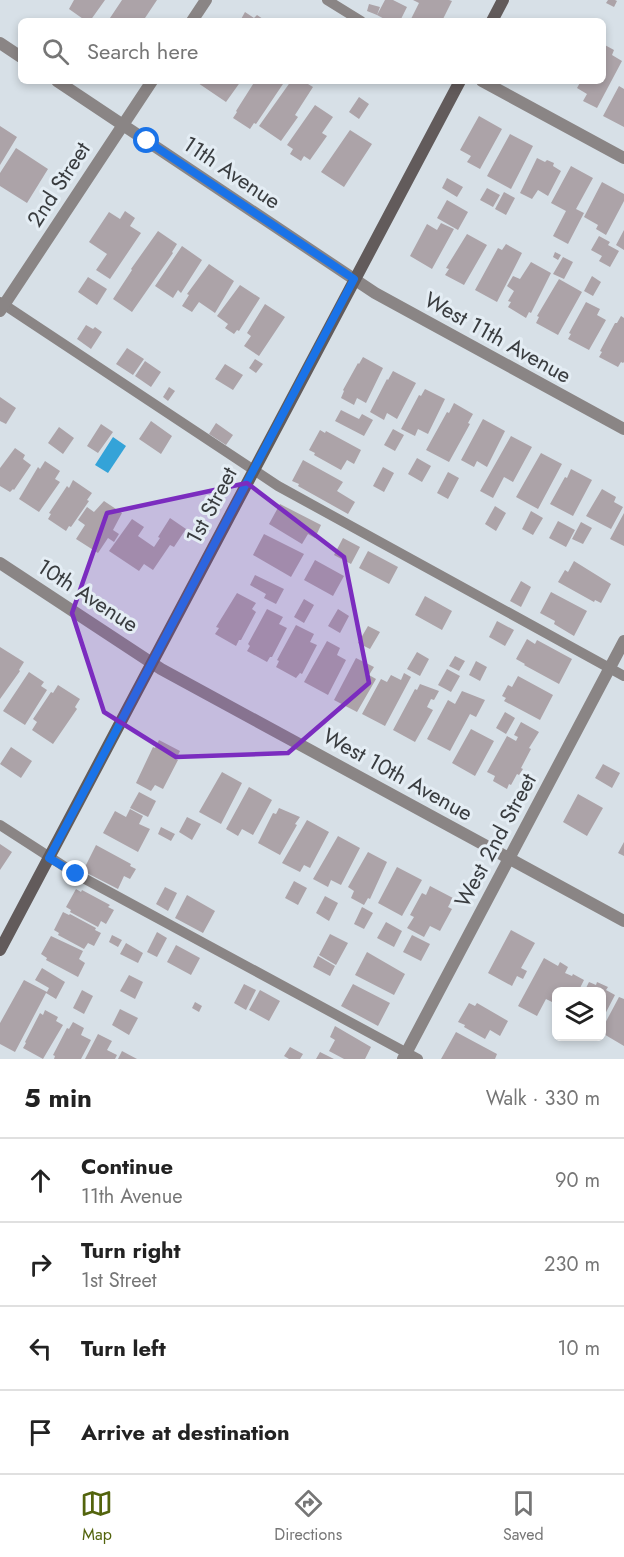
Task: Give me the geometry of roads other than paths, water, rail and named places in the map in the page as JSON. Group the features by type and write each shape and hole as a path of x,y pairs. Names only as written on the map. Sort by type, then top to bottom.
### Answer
{"street":[{"path":"194,18 206,0"},
{"path":"494,18 503,0"},
{"path":"0,43 18,55"},
{"name":"11th Avenue","path":"62,84 354,279"},
{"name":"2nd Street","path":"1,306 150,84"},
{"name":"1st Street","path":"0,950 456,84"},
{"path":"487,84 624,159"},
{"name":"West 11th Avenue","path":"354,279 386,299 624,429"},
{"name":"10th Avenue","path":"0,562 152,663"},
{"name":"West 2nd Street","path":"405,1056 624,641"},
{"name":"West 10th Avenue","path":"152,663 624,921"}],"lane":[{"path":"327,0 356,18"},
{"path":"1,306 278,486 624,676"},
{"path":"0,825 49,858 405,1056 418,1059"}],"water":[{"path":"113,437 126,446 108,473 95,465"}]}
